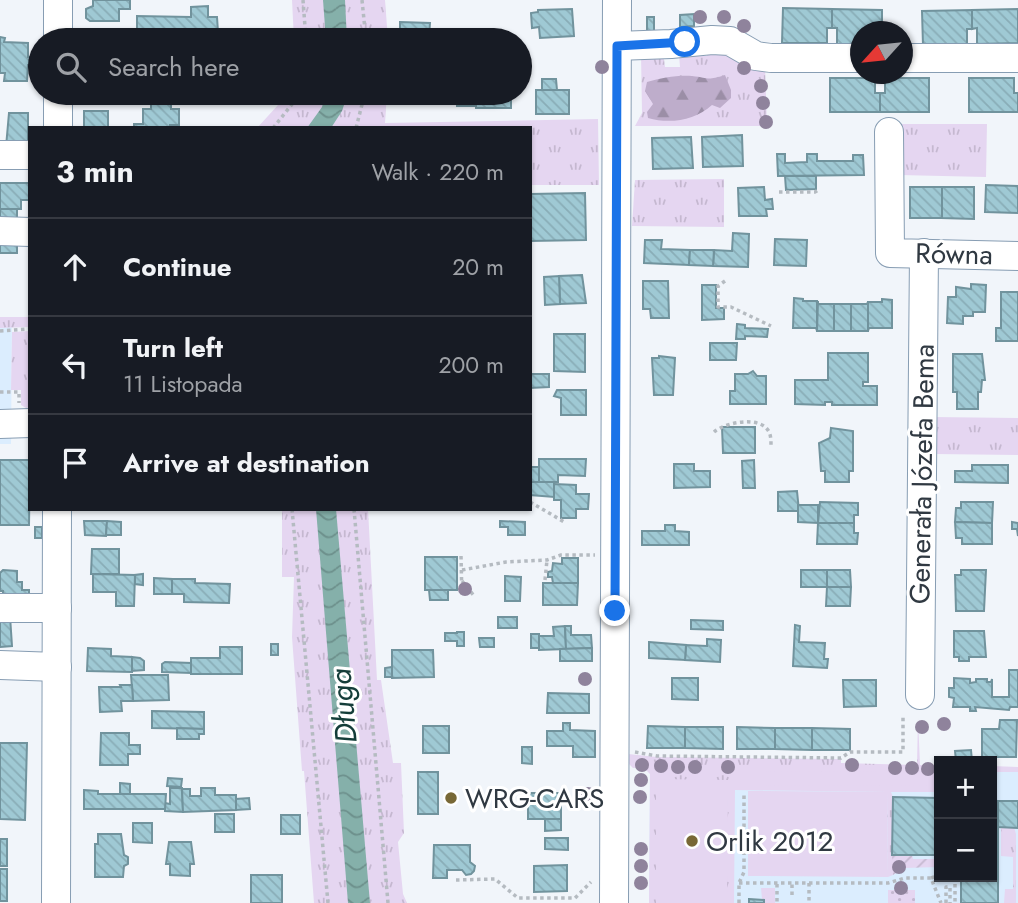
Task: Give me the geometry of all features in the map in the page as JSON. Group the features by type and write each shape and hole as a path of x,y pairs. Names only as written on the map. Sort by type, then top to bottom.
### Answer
{"street":[{"path":"58,0 58,28"},
{"path":"614,903 617,0"},
{"path":"617,46 712,40 730,41 756,56 771,58 850,58"},
{"path":"913,58 1018,58"},
{"path":"58,105 58,126"},
{"name":"Równa","path":"889,132 890,253 1018,256"},
{"path":"0,155 28,155"},
{"path":"0,231 28,232"},
{"name":"Generała Józefa Bema","path":"920,695 924,253"},
{"path":"0,424 28,423"},
{"path":"56,903 57,608 50,545 57,511"},
{"path":"0,608 57,608"},
{"path":"0,665 57,667"}],"path":[{"path":"303,0 305,28"},
{"path":"362,0 365,28"},
{"path":"275,126 291,105"},
{"path":"357,126 362,105"},
{"path":"779,192 815,192 820,189"},
{"path":"725,281 718,286 718,307 731,307 771,326"},
{"path":"0,331 28,329"},
{"path":"714,432 732,423 759,422 766,427 771,445"},
{"path":"532,503 566,523"},
{"path":"292,511 328,903"},
{"path":"354,511 388,903"},
{"path":"462,570 506,562 547,560 561,555 599,555"},
{"path":"461,556 462,598"},
{"path":"545,580 547,560"},
{"path":"462,581 475,597"},
{"path":"639,752 657,756 841,758 850,752 903,752 903,717"},
{"path":"739,903 739,883 744,872 744,795"},
{"path":"739,883 888,883 905,878 934,877"},
{"path":"456,880 495,879 518,898 575,898 595,878"},
{"path":"931,878 948,903"},
{"path":"948,903 954,882"},
{"path":"777,883 777,903"},
{"path":"792,883 792,895"},
{"path":"809,883 809,903"}],"shaded area":[{"path":"0,317 12,317 11,444 0,444"},
{"path":"650,764 934,766 934,882 997,882 997,767 1018,767 1018,903 649,903"}],"green space":[{"path":"292,0 385,0 387,28 293,28"},
{"path":"707,50 721,51 765,66 767,126 635,126 642,113 641,54 663,52 665,67 680,67 679,55 700,51 702,56 707,56"},
{"path":"725,75 731,98 720,108 712,105 698,115 682,120 648,118 647,112 653,104 645,91 647,82 675,76 711,78"},
{"path":"278,105 386,105 385,123 598,119 599,185 532,185 532,126 259,126"},
{"path":"900,124 987,124 986,177 899,175"},
{"path":"724,179 724,227 632,226 635,180"},
{"path":"0,317 28,317 28,327 0,328"},
{"path":"28,331 26,408 21,405 21,390 11,390 12,332"},
{"path":"933,417 1018,418 1018,455 933,454"},
{"path":"282,511 368,511 377,680 381,680 393,763 401,763 404,833 398,842 403,894 407,903 314,903 292,637 294,577 282,577"},
{"path":"918,718 920,765 934,766 934,792 891,792 893,875 888,877 887,792 735,790 734,903 649,903 650,774 643,767 633,768 629,764 628,754 657,757 841,759 841,763 917,765"},
{"path":"997,766 1018,767 1018,772 997,772"},
{"path":"746,771 934,772 934,786 746,785"},
{"name":"Orlik 2012","path":"656,779 728,780 727,903 656,903"},
{"path":"748,791 887,792 888,877 748,876"},
{"path":"1001,827 1014,827 1016,834 1016,903 1004,903 1005,889 1013,889 1013,857 1001,856"},
{"path":"892,855 934,859 934,867 905,868 893,875"},
{"path":"761,888 775,888 775,903 764,903"},
{"path":"888,890 915,890 915,903 888,903"}],"water":[{"path":"323,0 345,0 346,28 325,28"},
{"path":"344,105 332,126 308,126 322,107"},
{"name":"Długa","path":"316,511 336,511 370,903 348,903"}],"building":[{"path":"93,0 130,0 130,9 119,9 119,21 90,21 86,18 86,9 93,6"},
{"path":"208,6 208,17 217,17 218,28 137,28 137,16 191,17 191,7"},
{"path":"783,8 832,9 832,28 827,28 827,43 782,43"},
{"path":"572,9 574,36 540,38 539,27 532,28 531,13 538,10"},
{"path":"832,9 882,10 882,21 850,21 850,44 837,44 837,28 832,28"},
{"path":"1018,9 1018,43 977,44 977,28 972,29 972,10"},
{"path":"972,10 972,29 967,29 967,44 923,45 922,11"},
{"path":"694,14 694,26 680,27 680,15"},
{"path":"647,17 654,17 654,31 647,31"},
{"path":"400,22 430,23 430,28 400,28"},
{"path":"0,37 5,38 4,42 28,43 27,81 4,81 5,73 0,73"},
{"path":"830,78 850,78 850,84 875,84 875,93 880,93 880,112 830,112"},
{"path":"913,78 929,78 929,112 880,112 880,93 885,93 885,84 913,84"},
{"path":"969,78 1014,78 1014,93 1018,93 1018,112 969,112"},
{"path":"542,79 556,79 557,90 542,90"},
{"path":"536,90 569,90 569,114 536,114"},
{"path":"151,105 171,105 171,109 179,109 179,125 134,126 143,124 143,109 151,109"},
{"path":"476,105 511,105 511,108 476,108"},
{"path":"84,111 108,111 108,126 84,126"},
{"path":"9,113 28,113 28,149 6,147"},
{"path":"742,135 743,166 703,167 702,137"},
{"path":"691,137 693,168 653,169 652,138"},
{"path":"777,154 785,154 785,163 807,162 807,154 817,154 817,161 853,161 853,155 863,155 864,175 778,176"},
{"path":"785,176 816,176 816,189 786,190"},
{"path":"0,183 28,183 28,200 21,200 21,209 0,209"},
{"path":"986,185 1018,186 1018,213 985,212"},
{"path":"764,187 765,200 772,199 773,209 766,209 767,216 739,216 738,188"},
{"path":"910,187 942,187 942,218 910,218"},
{"path":"942,187 974,187 974,219 942,218"},
{"path":"585,193 586,240 532,241 532,194"},
{"path":"0,209 17,209 17,224 0,224"},
{"path":"733,233 749,234 748,267 713,266 714,250 732,251"},
{"path":"0,238 17,238 17,253 0,253"},
{"path":"775,239 807,240 806,266 774,265"},
{"path":"645,240 662,240 661,249 690,250 689,265 644,263"},
{"path":"690,250 714,250 713,266 689,265"},
{"path":"582,275 586,303 560,304 559,276"},
{"path":"559,276 560,304 545,305 544,277"},
{"path":"643,281 668,281 669,318 651,318 650,309 643,309"},
{"path":"971,284 986,285 985,312 973,312 973,316 963,316 963,324 947,323 948,297 956,297 956,287 971,289"},
{"path":"702,285 716,285 716,308 724,308 724,319 702,320"},
{"path":"1001,292 1018,292 1018,341 996,341 996,328 1001,328"},
{"path":"794,298 817,301 817,331 816,328 793,328"},
{"path":"882,299 892,300 892,328 869,328 868,331 868,302 882,302"},
{"path":"818,301 818,304 834,304 834,331 817,331"},
{"path":"868,302 868,331 851,331 851,304"},
{"path":"834,304 851,304 851,331 834,331"},
{"path":"737,324 745,325 745,328 768,329 767,337 745,336 745,339 736,339"},
{"path":"554,334 585,334 585,372 554,371"},
{"path":"710,343 737,343 736,360 710,360"},
{"path":"828,353 868,353 868,382 863,382 863,386 877,386 877,405 832,405 832,402 825,402 825,405 795,404 795,380 828,380"},
{"path":"953,354 982,354 985,380 982,380 981,392 978,392 978,409 957,409 957,392 953,392"},
{"path":"652,358 675,358 673,395 654,395"},
{"path":"753,371 757,376 766,376 766,404 730,404 730,391 735,391 735,374 748,374"},
{"path":"532,374 549,374 549,387 532,388"},
{"path":"557,390 586,390 586,415 561,415 561,398 554,396"},
{"path":"722,427 755,427 755,453 723,453"},
{"path":"831,428 853,431 853,471 849,471 849,482 825,482 825,471 821,471 819,443 830,438"},
{"path":"539,459 586,459 585,476 558,475 558,482 539,482"},
{"path":"0,460 28,460 29,525 0,525"},
{"path":"754,460 755,488 743,488 742,461"},
{"path":"674,464 694,464 694,471 710,471 710,487 674,488"},
{"path":"972,465 1008,465 1008,483 955,482 955,471 972,471"},
{"path":"532,467 539,467 539,482 532,482"},
{"path":"532,482 554,482 554,497 532,495"},
{"path":"554,484 576,485 576,494 589,494 588,509 576,509 576,518 561,518 561,500 554,500"},
{"path":"797,491 799,511 778,511 778,492"},
{"path":"820,502 858,503 858,515 854,515 854,523 818,523"},
{"path":"961,502 993,502 992,523 955,522 956,508 961,508"},
{"path":"798,505 818,505 818,523 798,522"},
{"path":"84,521 107,521 106,536 85,535"},
{"path":"107,521 121,522 121,535 106,535"},
{"path":"500,521 525,522 525,535 508,535 508,527 500,527"},
{"path":"955,522 992,523 992,544 962,544 962,538 956,538"},
{"path":"1012,522 1018,523 1018,536 1017,529 1012,529"},
{"path":"818,523 854,523 854,533 858,533 857,544 817,544"},
{"path":"665,525 675,525 675,531 689,532 689,545 642,545 642,531 665,531"},
{"path":"35,527 42,527 42,538 35,538"},
{"path":"92,549 119,549 119,574 91,574"},
{"path":"425,557 457,557 457,590 425,590"},
{"path":"562,558 578,558 578,583 553,583 552,577 548,577 553,563 562,564"},
{"path":"3,570 17,571 17,582 22,582 22,590 29,590 29,599 3,600 0,573"},
{"path":"801,570 827,570 827,587 801,587"},
{"path":"827,570 850,570 851,587 827,587"},
{"path":"961,570 986,570 984,611 956,611 955,575 961,575"},
{"path":"93,574 135,575 134,606 116,606 116,592 93,592"},
{"path":"143,574 143,585 135,584 135,575"},
{"path":"505,576 521,577 520,601 505,601"},
{"path":"154,578 172,579 172,594 154,594"},
{"path":"172,579 230,584 229,603 184,602 184,594 172,594"},
{"path":"543,583 578,583 577,605 543,605"},
{"path":"827,587 851,587 850,606 826,606"},
{"path":"429,590 448,590 448,600 430,600"},
{"path":"10,616 12,646 0,647 0,617"},
{"path":"498,617 517,617 517,628 498,628"},
{"path":"691,620 723,621 723,630 691,629"},
{"path":"795,625 800,626 799,642 825,643 824,659 828,659 827,668 793,666"},
{"path":"565,626 566,649 539,650 539,636 554,636 553,627"},
{"path":"565,626 571,626 571,635 591,635 592,648 566,649"},
{"path":"954,631 984,631 986,657 969,657 969,661 959,661 959,657 954,657"},
{"path":"464,632 464,646 457,646 457,641 445,641 445,633"},
{"path":"531,634 539,634 539,648 531,648"},
{"path":"479,638 494,638 494,647 480,647"},
{"path":"707,639 721,640 720,662 685,660 686,645 707,646"},
{"path":"649,642 686,645 685,660 649,658"},
{"path":"271,644 278,644 278,655 271,655"},
{"path":"220,647 242,647 242,674 191,674 191,658 220,658"},
{"path":"88,648 111,649 111,656 132,657 132,672 87,671"},
{"path":"592,648 592,661 560,661 560,649"},
{"path":"392,650 433,650 434,677 392,678"},
{"path":"132,657 144,661 144,670 132,671"},
{"path":"191,663 191,673 162,672 162,664"},
{"path":"392,667 392,677 385,677 385,668"},
{"path":"1009,670 1018,670 1018,707 1010,707 1009,710 975,707 976,711 970,711 970,707 953,707 954,698 949,697 949,688 954,688 954,678 970,679 970,683 976,682 976,679 987,679 987,682 991,682 992,679 992,697 1009,697"},
{"path":"131,675 168,675 169,700 133,701"},
{"path":"672,678 698,678 698,700 672,699"},
{"path":"843,680 876,680 876,706 844,707"},
{"path":"120,685 132,685 133,701 121,701 122,711 100,712 99,687 121,687"},
{"path":"548,693 589,694 589,713 547,713"},
{"path":"152,711 204,712 204,729 152,728"},
{"path":"1000,720 1017,720 1016,757 982,756 982,729 999,729"},
{"path":"563,723 570,723 570,730 595,731 595,757 573,757 573,746 547,746 547,731 563,731"},
{"path":"423,726 449,726 449,753 423,753"},
{"path":"648,726 685,727 685,748 647,748"},
{"path":"685,727 723,727 723,749 685,748"},
{"path":"737,727 775,728 775,749 737,749"},
{"path":"177,728 204,729 204,734 199,734 199,739 177,739"},
{"path":"775,728 812,728 812,750 775,749"},
{"path":"812,728 850,729 850,750 812,750"},
{"path":"101,733 129,733 129,745 140,745 140,754 128,754 128,765 100,765"},
{"path":"0,743 27,743 25,820 0,819"},
{"path":"522,747 532,747 532,764 522,763"},
{"path":"971,750 972,756 956,756 955,751"},
{"path":"418,772 438,772 438,814 418,814"},
{"path":"168,778 182,779 181,787 167,786"},
{"path":"120,783 130,784 130,794 120,794"},
{"path":"170,788 182,788 183,812 165,811 165,803 170,804"},
{"path":"201,788 215,788 215,795 236,795 236,810 183,812 182,789 190,789 190,796 201,796"},
{"path":"84,790 98,791 98,794 166,794 165,809 84,809"},
{"path":"528,793 561,793 561,819 528,819"},
{"path":"893,797 934,798 934,855 892,855"},
{"path":"249,798 250,809 236,810 236,799"},
{"path":"998,801 998,903 961,903 961,882 997,882"},
{"path":"998,801 1018,801 1018,828 998,827"},
{"path":"215,814 234,814 234,832 215,832"},
{"path":"281,815 300,815 300,834 281,834"},
{"path":"545,819 561,819 561,830 545,831"},
{"path":"133,823 152,823 152,843 133,842"},
{"path":"98,834 121,834 124,855 128,857 123,877 95,877 95,844 98,844"},
{"path":"545,838 568,838 568,850 545,849"},
{"path":"0,839 7,839 7,866 0,866"},
{"path":"169,842 191,842 194,864 190,864 190,876 170,875 170,864 166,864"},
{"path":"434,845 470,845 470,862 475,866 474,871 466,875 462,870 447,870 447,878 433,878"},
{"path":"567,865 567,891 534,892 534,866"},
{"path":"0,869 7,869 7,901 0,901"},
{"path":"251,875 282,875 282,903 251,903"},
{"path":"749,899 764,900 764,903 749,903"}],"place":[{"name":"WRG-CARS","path":"451,798"},
{"name":"Orlik 2012","path":"692,841"}],"route":[{"path":"615,611 617,46 685,42"}]}
